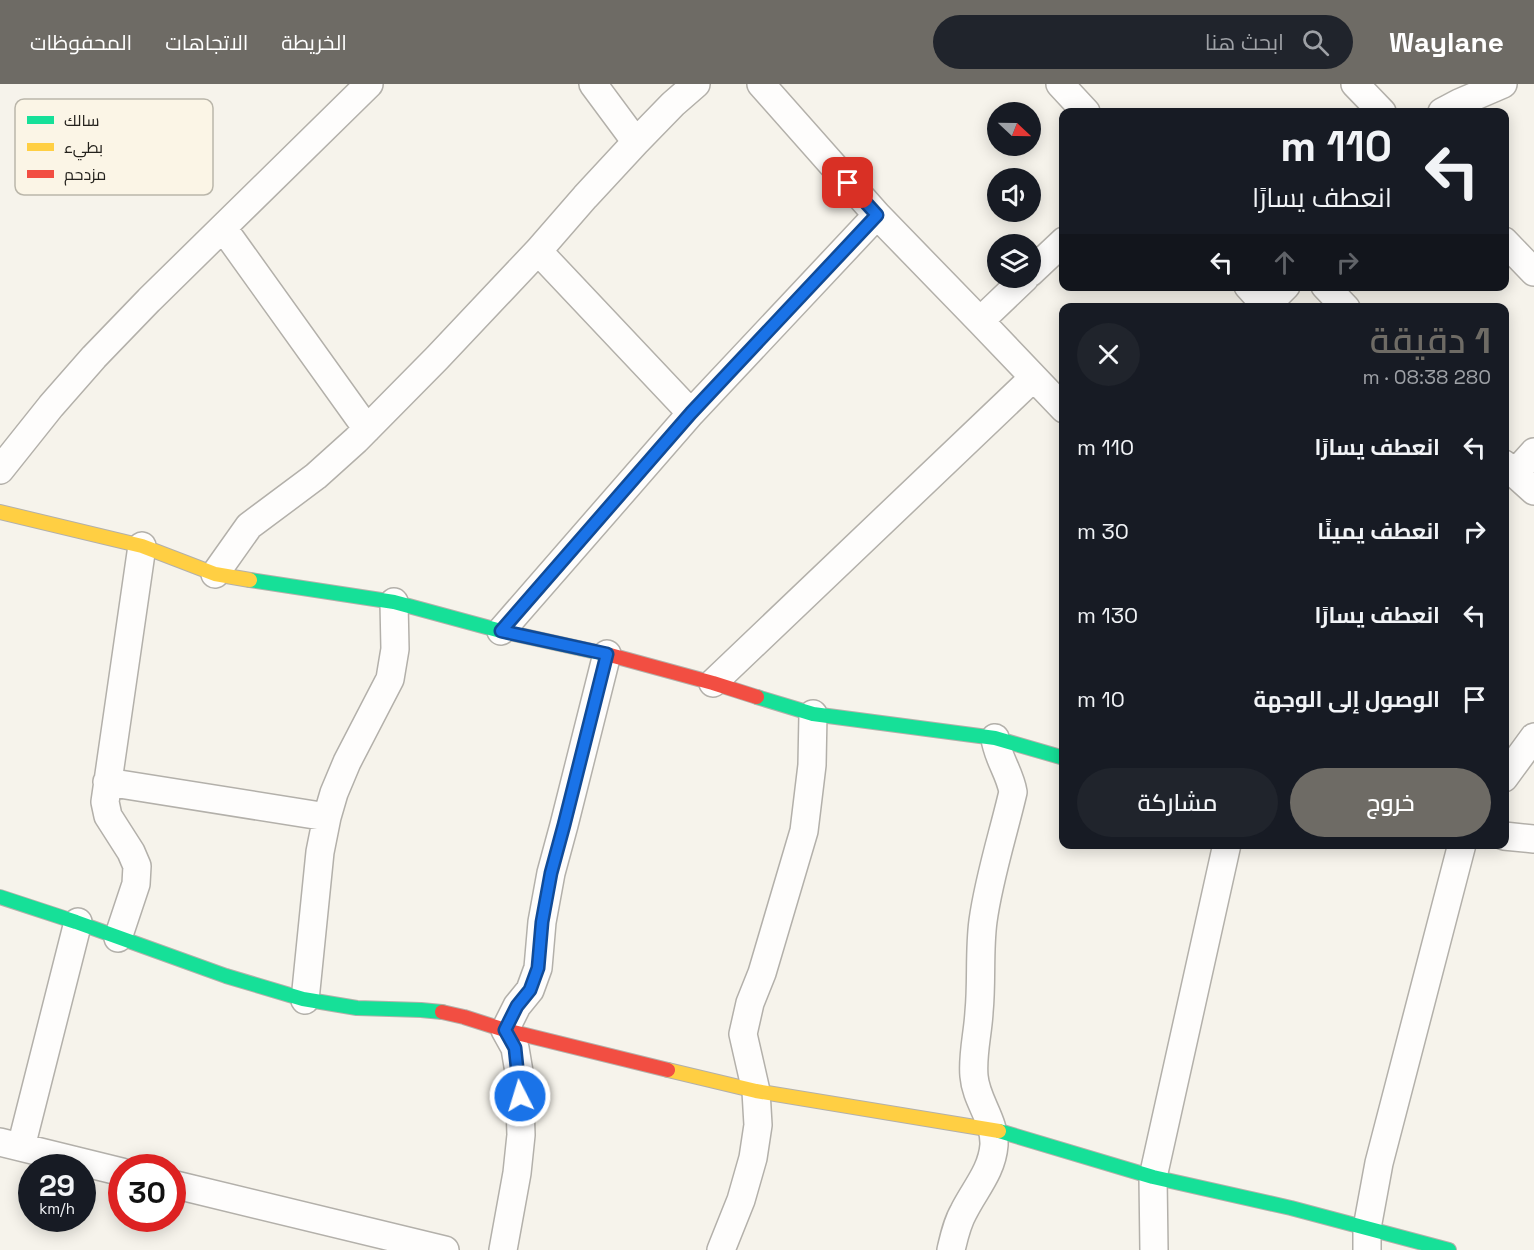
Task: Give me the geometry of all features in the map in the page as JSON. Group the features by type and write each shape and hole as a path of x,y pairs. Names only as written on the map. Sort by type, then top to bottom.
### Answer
{"street":[{"path":"0,470 94,357 369,84"},
{"path":"593,84 636,142"},
{"path":"215,574 249,526 316,477 368,429 538,251 636,142 696,84"},
{"path":"761,84 877,215 1059,404"},
{"path":"1060,84 1082,108"},
{"path":"1355,84 1378,108"},
{"path":"1450,108 1503,84"},
{"path":"501,631 691,413 877,215"},
{"path":"223,228 368,429"},
{"path":"1041,263 1059,246"},
{"path":"1509,246 1534,272"},
{"path":"538,251 691,413"},
{"path":"980,321 1015,288"},
{"path":"1260,300 1277,291"},
{"path":"1330,291 1341,303"},
{"path":"713,683 1033,378"},
{"path":"1518,476 1534,452"},
{"path":"0,512 142,546 215,574 394,602 501,631 607,654 813,714 995,738 1059,757"},
{"path":"118,938 136,884 137,866 131,852 108,816 105,802 142,546"},
{"path":"305,1000 320,852 327,818 334,793 347,762 390,679 395,649 394,602"},
{"path":"505,1030 517,1006 530,990 538,968 542,922 551,873 607,654"},
{"path":"721,1250 741,1200 753,1158 758,1125 756,1091 743,1034 750,1003 762,973 804,831 812,765 813,714"},
{"path":"1509,771 1534,737"},
{"path":"951,1250 963,1212 991,1165 994,1146 993,1130 977,1091 974,1076 980,1010 983,922 992,873 1013,792 1009,774 995,738"},
{"path":"107,782 327,818"},
{"path":"1509,836 1534,839"},
{"path":"1154,1250 1154,1177 1226,849"},
{"path":"1367,1239 1378,1163 1461,849"},
{"path":"0,897 78,922 231,978 305,1000 354,1008 439,1012 756,1091 993,1130 1154,1177 1292,1208 1367,1239 1449,1250"},
{"path":"78,922 11,1145 108,1169"},
{"path":"503,1250 517,1173 521,1135 519,1072 515,1048 505,1030"},
{"path":"186,1187 445,1250"}],"traffic: fast":[{"path":"250,580 394,602 501,631 610,655"},
{"path":"757,697 813,714 995,738 1059,757"},
{"path":"0,897 226,976 303,999 357,1008 442,1012"},
{"path":"999,1131 1153,1177 1291,1208 1449,1250"}],"traffic: slow":[{"path":"0,512 142,546 215,574 250,580"},
{"path":"668,1070 756,1091 999,1131"}],"traffic: jam":[{"path":"610,655 757,697"},
{"path":"442,1012 668,1070"}],"route":[{"path":"520,1096 515,1048 505,1030 517,1006 530,990 538,968 542,922 551,873 607,654 501,631 691,413 877,215 848,183"}]}
